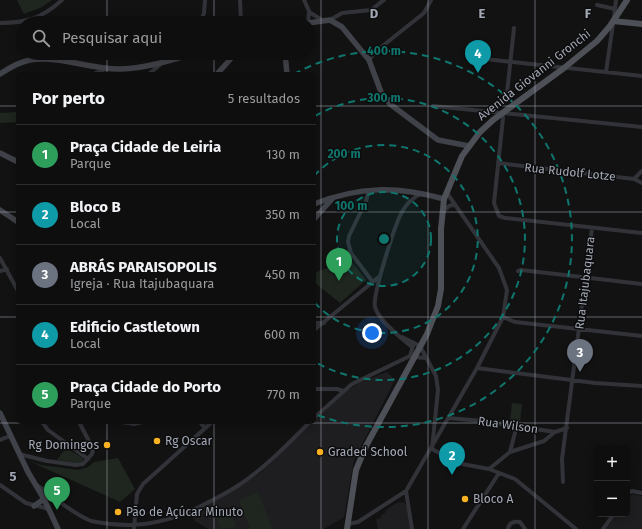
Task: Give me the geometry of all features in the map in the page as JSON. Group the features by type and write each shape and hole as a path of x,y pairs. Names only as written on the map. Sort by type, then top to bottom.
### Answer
{"main road":[{"name":"Avenida Giovanni Gronchi","path":"348,527 356,470 366,446 414,357 416,346 434,317 441,289 442,212 444,199 462,156 480,132 597,41 627,0"},
{"path":"613,21 642,24"}],"street":[{"path":"40,16 48,12 62,0"},
{"path":"203,16 205,0"},
{"path":"240,0 241,16"},
{"path":"304,0 309,11 314,16"},
{"path":"330,20 342,13 371,10 384,0"},
{"path":"369,60 375,52 424,14 431,0"},
{"path":"606,72 616,0"},
{"path":"597,5 615,9"},
{"path":"309,11 309,16"},
{"path":"341,26 340,18 342,13"},
{"path":"316,17 322,20"},
{"path":"316,21 330,20 341,26 369,60 381,92 390,104 438,140 457,145 469,146"},
{"path":"0,22 16,21"},
{"path":"507,93 514,28"},
{"path":"364,53 375,52"},
{"path":"475,58 642,76"},
{"path":"0,74 20,63 34,60"},
{"path":"46,60 107,69 144,66 171,60"},
{"path":"219,72 230,60"},
{"path":"286,60 287,72"},
{"path":"152,72 167,61"},
{"path":"101,72 107,69"},
{"path":"433,106 642,127"},
{"path":"503,113 494,203 498,215 504,218 642,233"},
{"path":"457,145 461,149 462,156"},
{"path":"1,154 16,161"},
{"name":"Rua Rudolf Lotze","path":"498,163 634,179 642,184"},
{"path":"634,179 642,171"},
{"path":"370,189 368,197 349,236 348,242 351,253 372,281"},
{"path":"316,203 345,193 370,189 406,190 444,199"},
{"path":"406,190 412,195 411,201"},
{"path":"348,527 406,491 477,368 503,317 507,290 504,279 494,259 447,192"},
{"path":"422,193 411,201 399,218 380,276 374,300 375,308 379,316 402,337 416,346 426,358 434,372 438,384 431,448"},
{"path":"316,217 333,198"},
{"path":"316,203 322,205 322,210"},
{"path":"442,212 450,205 458,208"},
{"path":"0,210 16,221"},
{"path":"0,217 6,215"},
{"name":"Rua Itajubaquara","path":"563,482 562,459 592,228"},
{"path":"0,258 7,268 16,287"},
{"path":"0,271 7,268"},
{"path":"518,271 555,273 642,284"},
{"path":"316,328 380,276"},
{"path":"503,317 515,322 642,336"},
{"path":"316,323 324,322"},
{"path":"316,416 344,391 369,375 399,363 411,355 416,346"},
{"path":"414,357 426,358"},
{"path":"399,363 409,366"},
{"path":"477,368 596,383 642,386"},
{"path":"316,389 337,389 344,391"},
{"path":"0,413 18,454 44,499 58,529"},
{"name":"Rua Wilson","path":"448,418 517,425 555,432 567,428"},
{"path":"44,424 48,430 88,460"},
{"path":"18,454 40,460 76,465 83,464 92,454 93,448 80,424"},
{"path":"202,424 205,428"},
{"path":"134,528 136,503 143,484 210,424"},
{"path":"36,485 57,498 70,509 92,521 111,526 134,528 155,526 170,521 240,485 258,471 308,424"},
{"path":"510,452 517,425"},
{"path":"489,469 510,452 544,441 555,432"},
{"path":"0,440 10,436"},
{"path":"431,448 457,462 489,469 515,479 576,529"},
{"path":"463,529 499,473"},
{"path":"0,485 17,498 34,506 49,510"},
{"path":"406,491 412,529"},
{"path":"630,492 632,491 642,493"},
{"path":"34,506 44,499 57,498"},
{"path":"603,529 612,517"},
{"path":"508,529 509,525 514,522 520,522 526,529"}],"shaded area":[{"path":"17,0 52,0 40,8 24,14"},
{"path":"16,112 16,122 0,123 0,113"},
{"path":"350,259 366,280 340,303 316,284 316,272"},
{"name":"Graded School","path":"387,372 395,380 354,460 344,517 324,529 208,529 195,521 190,514 241,486 260,473 311,424 316,424 316,420 343,394 360,382"},
{"path":"512,403 522,404 520,423 510,422"},
{"path":"66,448 83,458 81,464 57,460"},
{"path":"118,458 135,489 120,502 29,461 41,465 78,470 88,467 94,462"},
{"path":"258,492 273,529 250,529 239,500"},
{"path":"633,494 642,496 642,529 605,529 615,517 630,517 630,496"},
{"path":"404,502 411,529 378,529 376,519 381,518 381,515 385,513 387,509 397,503"},
{"path":"228,507 236,527 221,529 214,513"}],"place":[{"name":"Edificio Castletown","path":"478,73"},
{"name":"Praça Cidade de Leiria","path":"339,281"},
{"name":"ABRÁS PARAISOPOLIS","path":"580,372"},
{"name":"Rg Oscar","path":"157,441"},
{"name":"Rg Domingos","path":"107,445"},
{"name":"Graded School","path":"320,452"},
{"name":"Bloco B","path":"452,475"},
{"name":"Bloco A","path":"465,499"},
{"name":"Praça Cidade do Porto","path":"57,510"},
{"name":"Pão de Açúcar Minuto","path":"118,512"}]}
